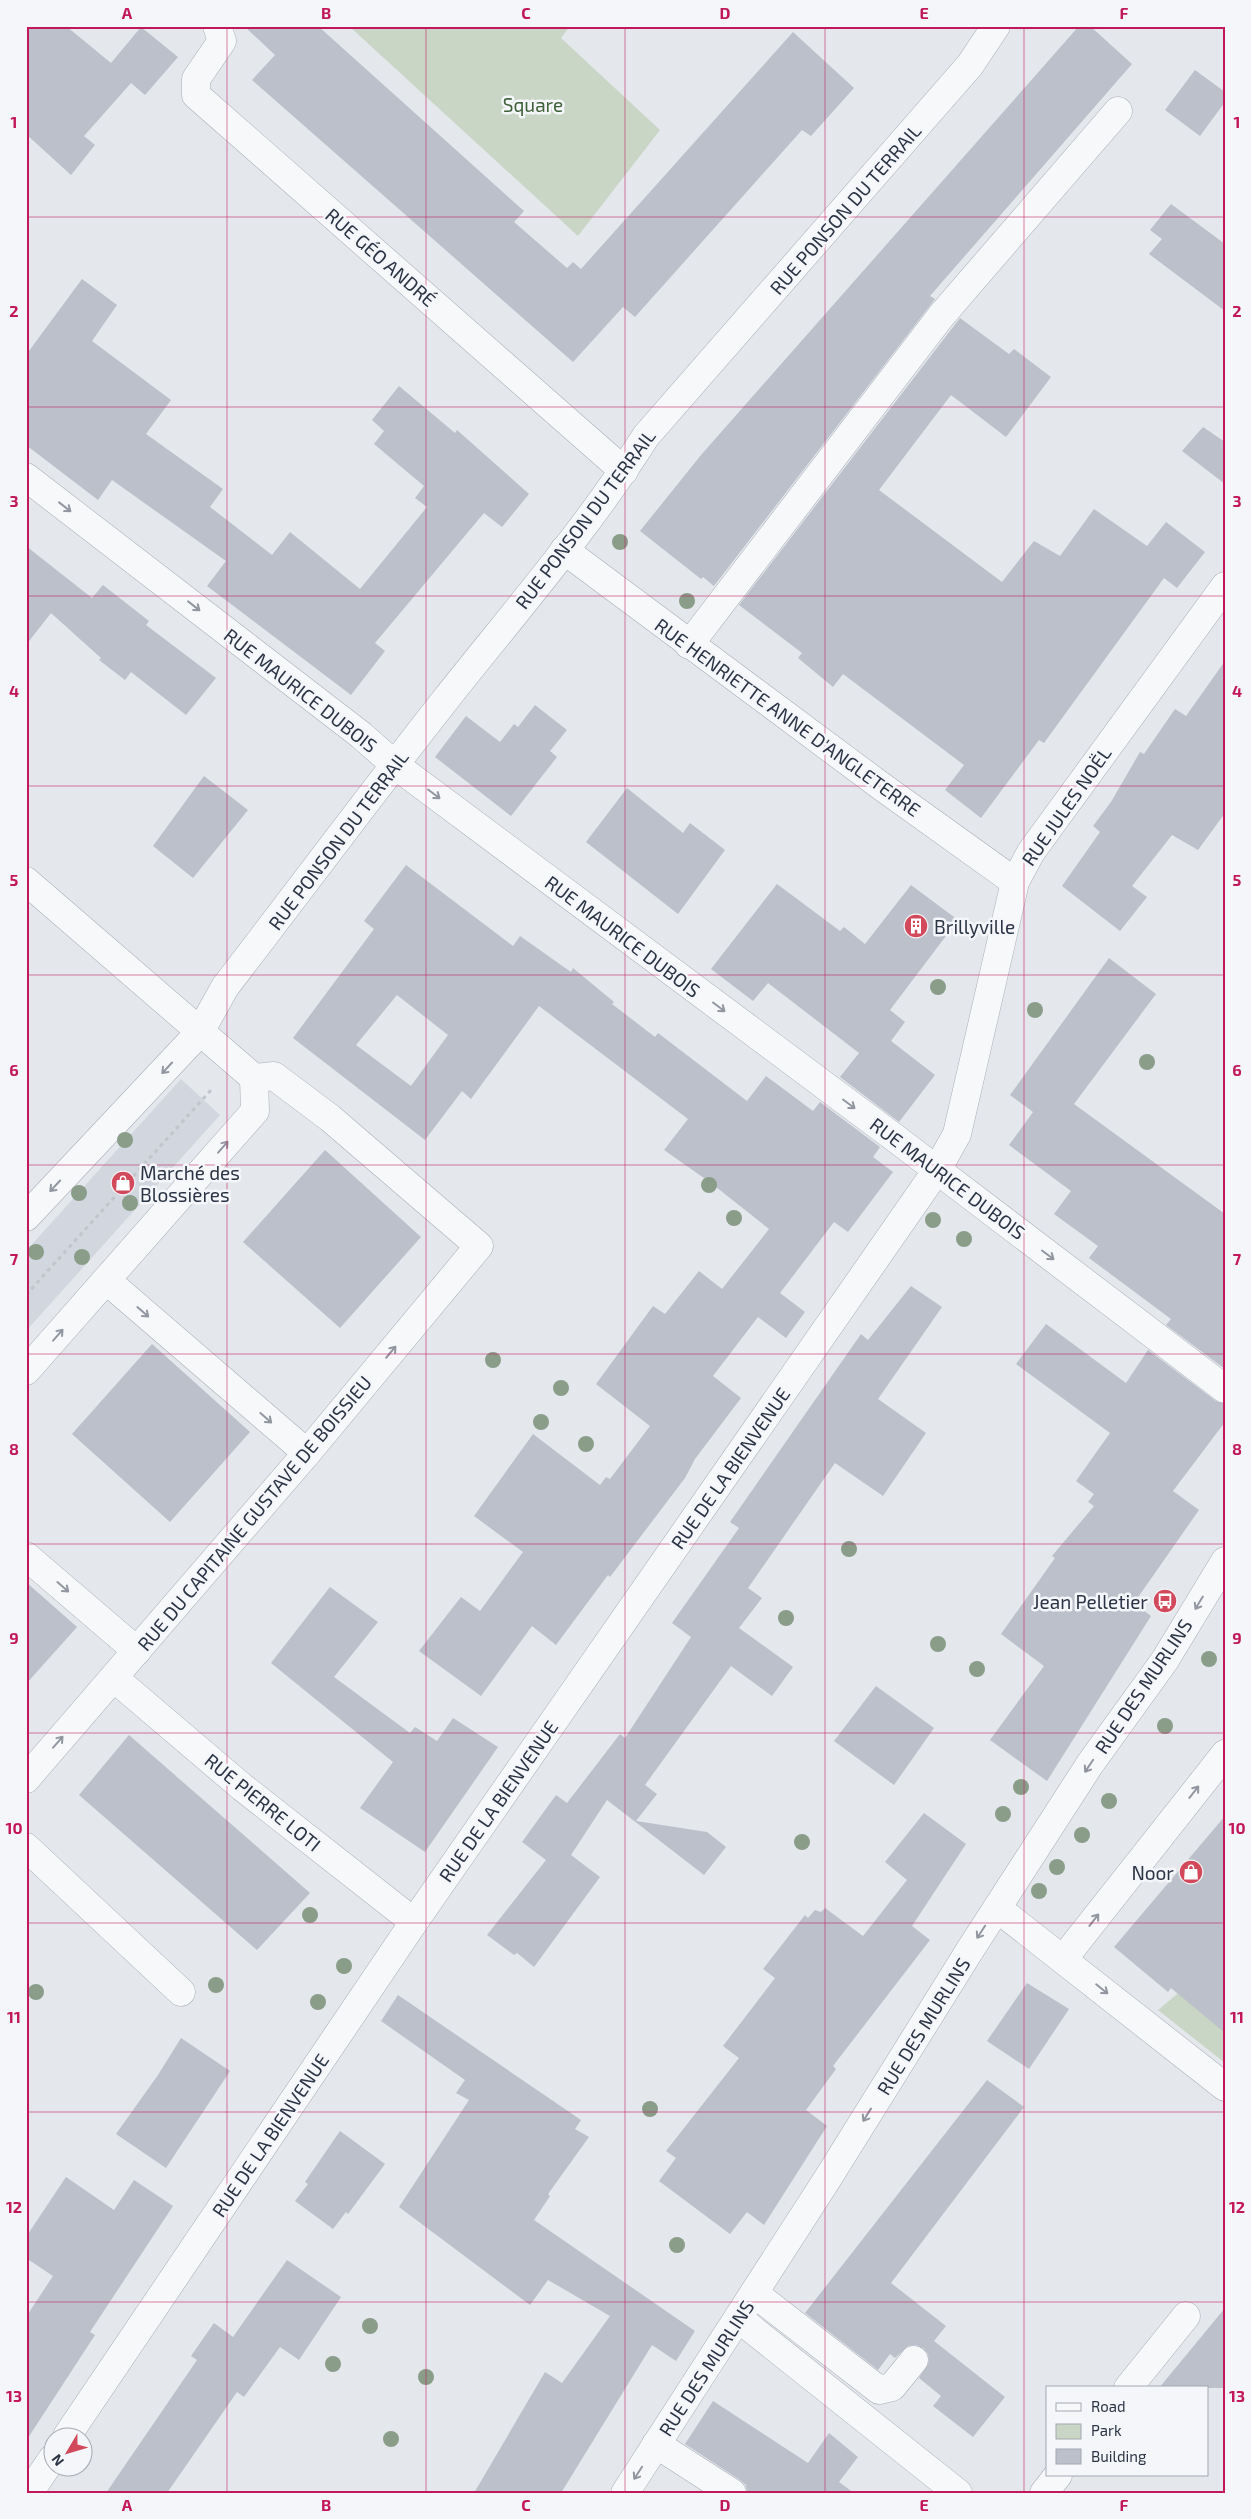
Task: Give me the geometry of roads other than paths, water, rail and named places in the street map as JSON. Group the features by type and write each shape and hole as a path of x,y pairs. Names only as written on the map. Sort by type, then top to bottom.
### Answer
{"street":[{"name":"RUE GÉO ANDRÉ","path":"217,26 222,41 196,79 196,95 624,471"},
{"name":"RUE PONSON DU TERRAIL","path":"26,1217 200,1032 225,987 395,765 564,550 624,471 646,436 970,66 996,26"},
{"path":"689,645 941,316 1118,112"},
{"name":"RUE MAURICE DUBOIS","path":"26,477 362,735 395,765 937,1170 1225,1389"},
{"name":"RUE HENRIETTE ANNE D'ANGLETERRE","path":"564,550 689,645 1015,882"},
{"name":"RUE JULES NOËL","path":"937,1170 957,1134 1015,882 1031,852 1225,586"},
{"path":"26,881 245,1071 255,1111 26,1372"},
{"name":"RUE DU CAPITAINE GUSTAVE DE BOISSIEU","path":"26,1779 307,1453 478,1246 330,1118 274,1076 245,1071"},
{"name":"RUE DE LA BIENVENUE","path":"74,2426 414,1922 937,1170"},
{"path":"106,1280 307,1453"},
{"path":"26,1556 137,1651"},
{"name":"RUE DES MURLINS","path":"625,2493 1090,1764 1164,1660 1225,1561"},
{"name":"RUE PIERRE LOTI","path":"114,1678 242,1787 414,1922"},
{"path":"1064,1958 1225,1754"},
{"path":"26,1847 181,1992"},
{"path":"998,1908 1064,1958 1225,2087"},
{"path":"754,2292 879,2390 892,2387 914,2360"},
{"path":"1130,2386 1186,2316"},
{"path":"738,2318 958,2493"},
{"path":"656,2444 732,2493"},
{"path":"29,2493 42,2474"},
{"path":"1044,2493 1057,2476"}],"place":[{"name":"Brillyville","path":"916,926"},
{"name":"Marché des Blossières","path":"123,1183"},
{"name":"Jean Pelletier","path":"1165,1601"},
{"name":"Noor","path":"1191,1872"}],"park label":[{"name":"Square","path":"533,104"}]}
